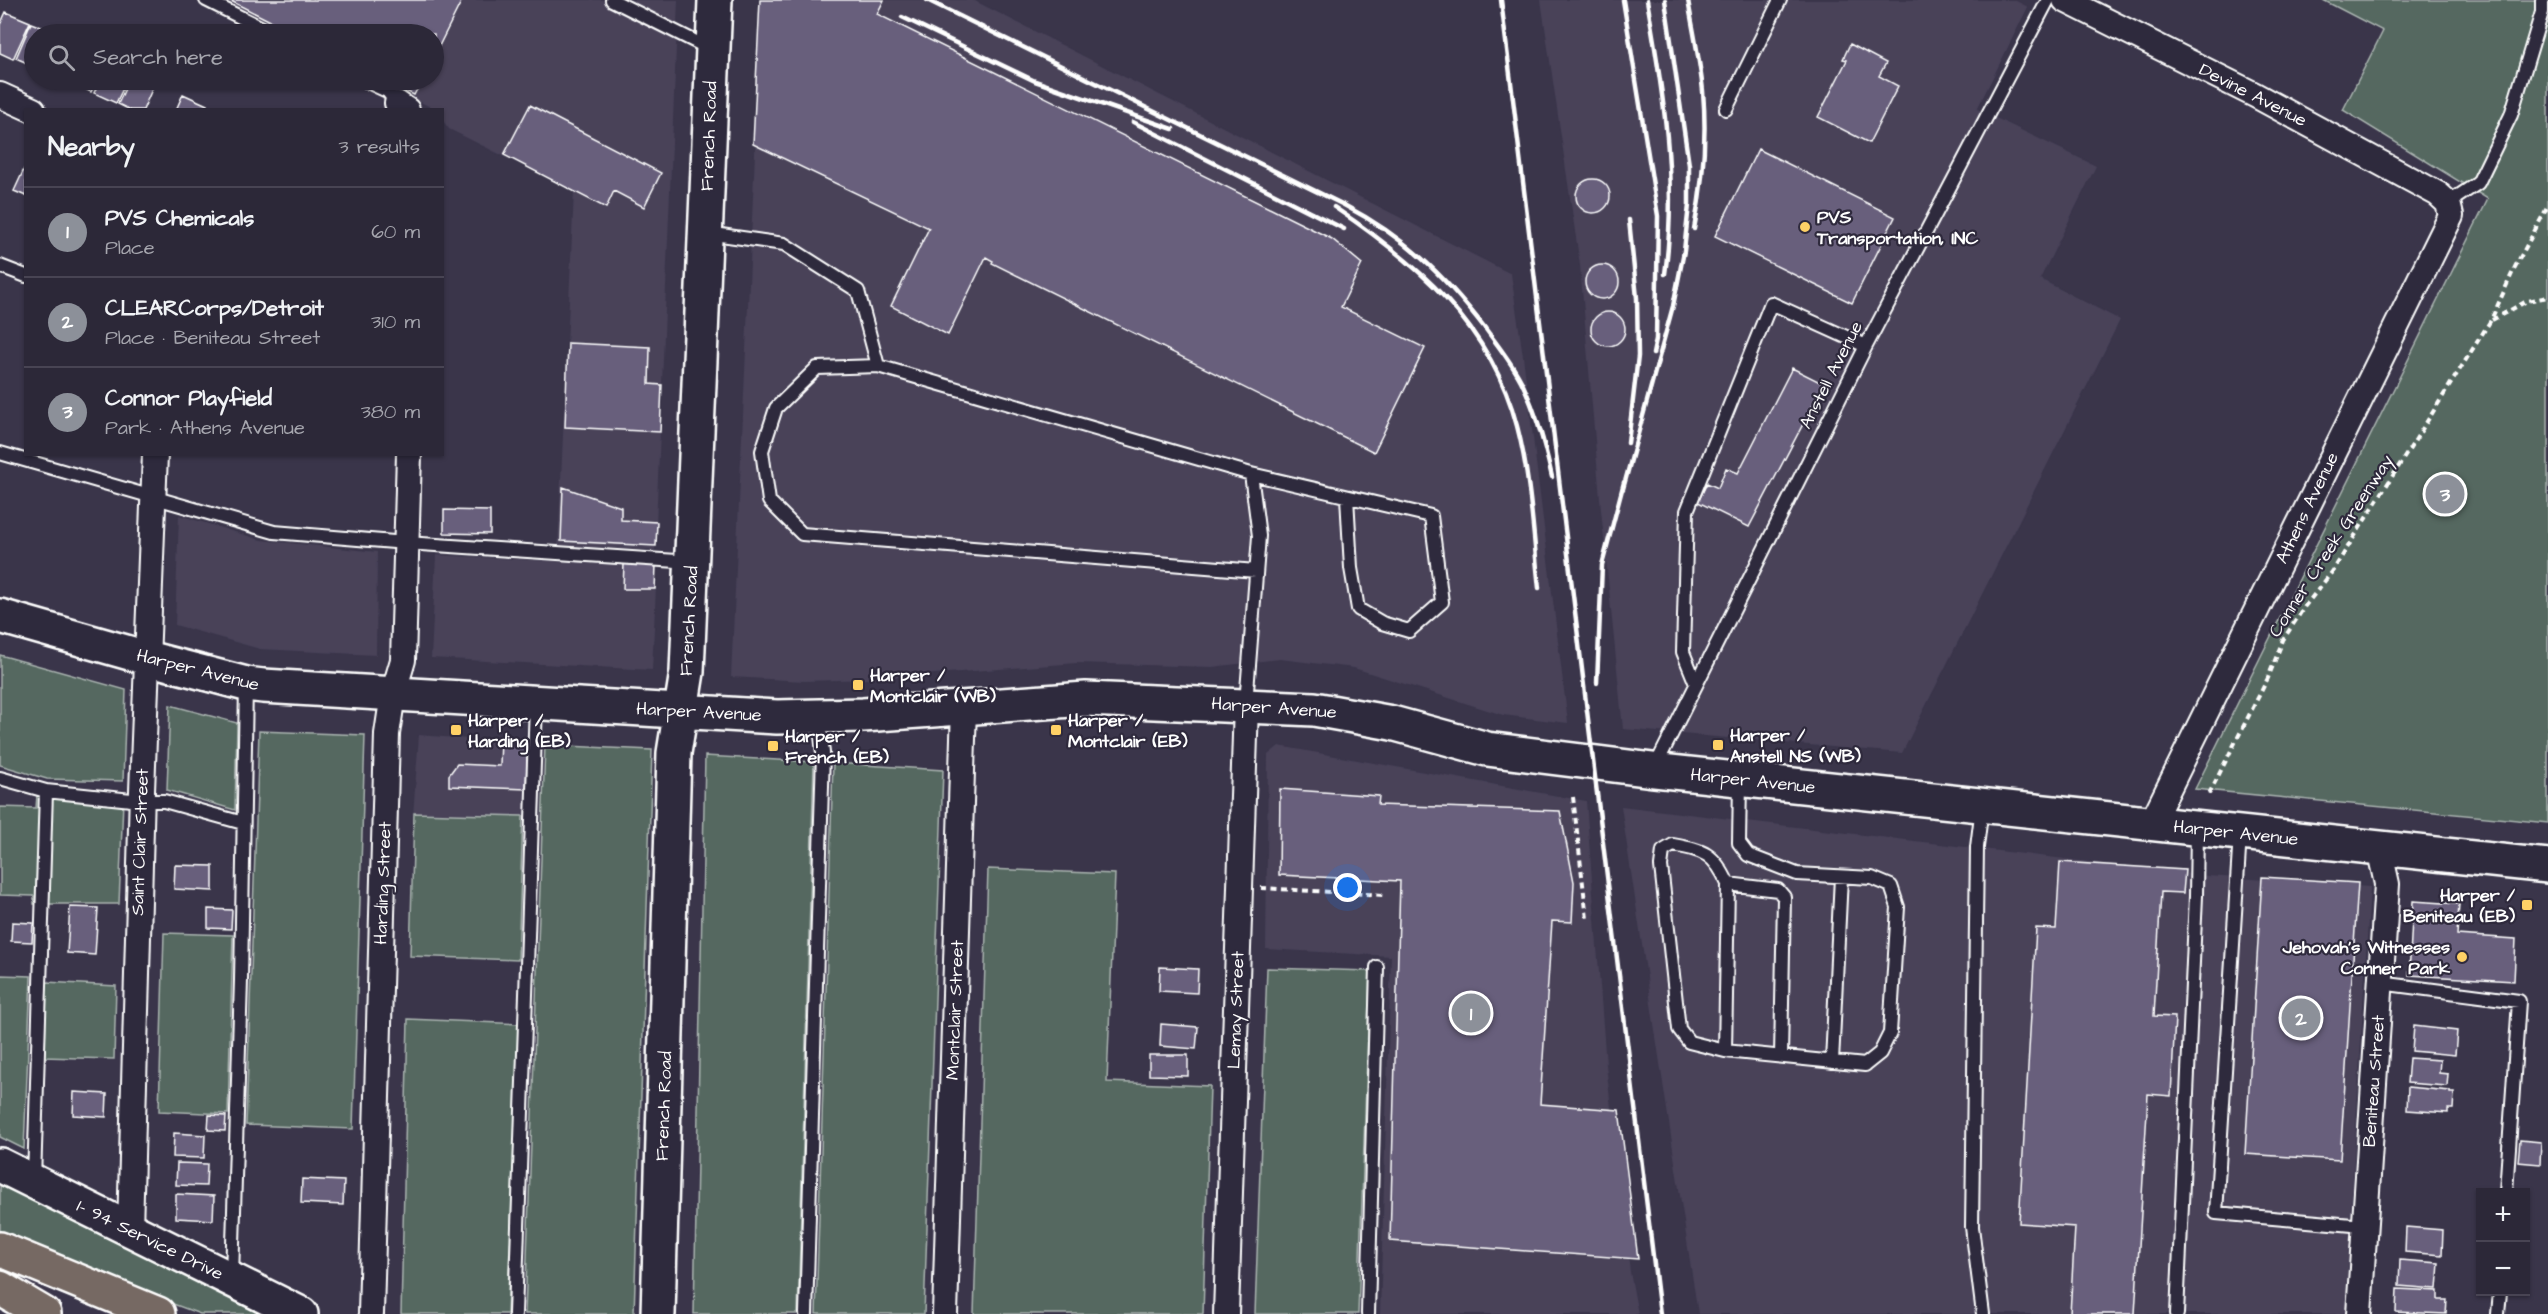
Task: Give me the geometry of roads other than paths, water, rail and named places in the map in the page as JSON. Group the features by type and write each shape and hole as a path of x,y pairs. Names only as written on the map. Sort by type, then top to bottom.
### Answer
{"highway":[{"path":"0,1249 158,1314"},
{"path":"0,1288 44,1314"}],"main road":[{"name":"French Road","path":"658,1314 674,753 687,672 715,0"},
{"name":"Harper Avenue","path":"0,616 246,684 681,712 819,717 1086,699 1314,709 1348,713 1392,723 1487,749 1740,780 2548,866"},
{"name":"I- 94 Service Drive","path":"0,1166 301,1314"}],"street":[{"name":"Devine Avenue","path":"2065,0 2255,95 2443,199"},
{"path":"0,95 29,108"},
{"name":"Athens Avenue","path":"2151,824 2451,216 2443,199"},
{"name":"Saint Clair Street","path":"130,1230 141,801 156,456"},
{"name":"Harding Street","path":"371,1314 387,734 393,694 403,660 410,456"},
{"name":"Lemay Street","path":"1226,1314 1246,705"},
{"name":"Montclair Street","path":"945,1314 964,707"},
{"name":"Beniteau Street","path":"2359,1314 2387,884 2379,848"}],"lane":[{"path":"206,0 254,24"},
{"path":"612,0 713,50"},
{"path":"1726,110 1780,0"},
{"name":"Anstell Avenue","path":"1653,770 1866,346 2048,0"},
{"path":"2443,199 2478,183 2511,115 2542,12 2542,0"},
{"path":"385,90 402,106"},
{"path":"706,232 784,244 858,291 878,366"},
{"path":"0,266 24,275"},
{"path":"1696,684 1683,652 1687,511 1771,303 1866,346"},
{"path":"1256,571 802,534 769,501 762,451 776,408 818,368 878,366 1251,474 1431,516 1442,602 1409,631 1382,623 1358,609 1351,568 1347,497"},
{"path":"0,453 274,532 692,562"},
{"path":"1246,705 1259,536 1251,474"},
{"path":"232,1280 241,980 246,684"},
{"path":"514,1314 536,703"},
{"path":"806,1314 823,753 819,717"},
{"path":"0,778 46,791 141,801 164,801 243,822"},
{"path":"1725,1051 1728,884 1719,865 1704,851 1673,845 1663,851 1661,866 1679,1029 1689,1042 1701,1047 1725,1051 1865,1065 1880,1053 1890,1033 1898,907 1891,886 1872,878 1797,874 1748,855 1739,843 1740,780"},
{"path":"34,1183 46,791"},
{"path":"1982,806 1977,847 1972,1227 1983,1314"},
{"path":"2177,1314 2197,829"},
{"path":"2240,834 2216,1213 2364,1226"},
{"path":"1832,1062 1841,876"},
{"path":"1728,884 1778,890 1784,897 1781,1057"},
{"path":"1368,1314 1377,967"},
{"path":"2380,983 2519,1001 2506,1188"},
{"path":"2498,1314 2500,1296"}],"railway":[{"path":"927,0 1344,205 1386,230 1422,258 1454,290 1505,355 1528,396 1552,477"},
{"path":"1501,0 1660,1314"},
{"path":"1623,0 1658,216 1656,339 1653,354"},
{"path":"1647,0 1667,136 1670,204 1665,274"},
{"path":"1623,489 1673,306 1684,251 1689,205 1689,165 1665,0"},
{"path":"1688,0 1700,68 1705,126 1700,195 1694,229"},
{"path":"902,17 1035,81 1173,129"},
{"path":"1133,122 1344,229"},
{"path":"1334,207 1394,250 1421,274 1469,327 1489,357 1505,390 1522,446 1529,486 1539,588"},
{"path":"1628,443 1638,356 1637,298 1629,220"},
{"path":"1597,683 1602,565 1624,482"}],"place":[{"name":"PVS Transportation, INC","path":"1805,227"},
{"name":"Connor Playfield","path":"2445,494"},
{"name":"Harper / Montclair (WB)","path":"858,685"},
{"name":"Harper / Harding (EB)","path":"456,730"},
{"name":"Harper / Montclair (EB)","path":"1056,730"},
{"name":"Harper / Anstell NS (WB)","path":"1718,745"},
{"name":"Harper / French (EB)","path":"773,746"},
{"name":"Harper / Beniteau (EB)","path":"2527,905"},
{"name":"Jehovah's Witnesses Conner Park","path":"2462,957"},
{"name":"PVS Chemicals","path":"1471,1013"},
{"name":"CLEARCorps/Detroit","path":"2301,1018"}]}
